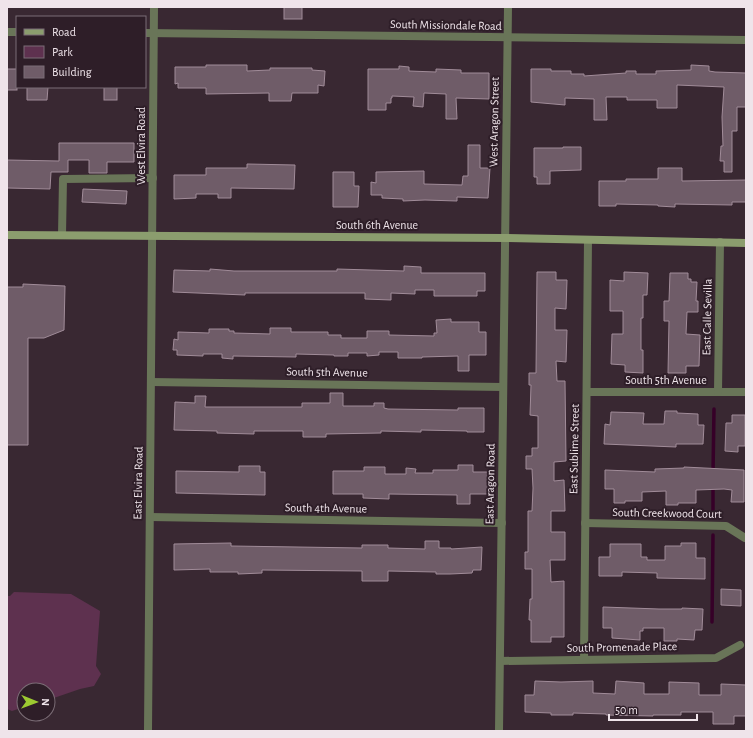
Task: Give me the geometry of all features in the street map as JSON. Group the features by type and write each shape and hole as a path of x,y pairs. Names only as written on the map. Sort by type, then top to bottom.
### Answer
{"street":[{"name":"West Elvira Road","path":"152,236 154,7"},
{"name":"West Aragon Street","path":"504,238 508,7"},
{"name":"South Missiondale Road","path":"146,33 746,40"},
{"path":"62,235 63,179 153,178"},
{"name":"South 6th Avenue","path":"7,235 504,238 746,243"},
{"name":"East Elvira Road","path":"148,731 152,236"},
{"name":"East Aragon Road","path":"499,731 504,238"},
{"name":"East Sublime Street","path":"584,659 588,240"},
{"name":"East Calle Sevilla","path":"718,392 720,242"},
{"name":"South 5th Avenue","path":"151,382 503,387"},
{"name":"South 5th Avenue","path":"587,392 746,392"},
{"name":"South 4th Avenue","path":"150,517 502,523"},
{"name":"South Creekwood Court","path":"585,523 726,526 745,538"},
{"name":"South Promenade Place","path":"500,661 716,658 740,645"}],"green space":[{"path":"14,592 71,594 100,611 96,666 101,674 94,686 56,697 56,682 16,682 16,710 12,711 7,709 7,596 10,596"}],"building":[{"path":"284,7 302,7 302,19 284,19"},
{"path":"206,65 247,65 247,71 270,70 270,68 312,68 312,70 325,71 324,86 318,85 318,93 292,93 291,101 269,101 269,93 206,94 206,88 178,88 178,83 175,84 175,67 206,67"},
{"path":"691,65 709,66 709,71 715,72 746,73 746,107 737,107 737,131 732,131 732,172 724,172 724,161 720,161 721,146 723,146 722,117 724,87 677,85 677,108 657,108 657,100 627,100 627,97 606,97 607,120 594,120 594,99 565,98 565,105 531,102 531,69 571,71 571,74 584,74 584,76 626,73 626,71 636,71 636,74 656,74 656,71 691,70"},
{"path":"399,66 409,67 409,71 436,72 436,69 461,70 461,73 489,73 489,99 456,98 457,119 446,119 446,94 424,93 423,107 413,106 414,97 392,96 391,103 386,103 386,110 368,110 368,69 399,69"},
{"path":"7,69 16,69 17,90 7,90"},
{"path":"27,88 48,88 47,100 27,100"},
{"path":"104,88 117,88 117,100 104,100"},
{"path":"59,143 134,143 134,162 107,162 107,173 89,173 89,160 68,160 68,172 51,172 50,189 7,188 7,160 59,161"},
{"path":"468,145 480,145 480,168 490,168 488,198 457,197 457,201 403,201 403,199 382,198 382,195 371,195 371,182 376,183 376,172 424,171 424,184 462,185 463,176 468,176"},
{"path":"581,147 581,170 550,171 550,184 537,184 537,177 534,177 534,148"},
{"path":"247,164 295,165 294,189 231,188 231,198 218,198 218,194 196,194 196,198 174,199 174,175 206,175 206,168 247,168"},
{"path":"658,168 682,168 682,181 746,180 746,202 732,202 732,205 675,204 675,207 616,204 616,206 599,206 599,181 658,179"},
{"path":"333,172 354,172 354,186 359,186 358,207 333,207"},
{"path":"83,189 127,191 126,204 82,202"},
{"path":"404,266 421,267 421,273 485,273 485,291 477,291 477,296 434,296 434,290 415,290 415,294 391,293 391,300 365,299 365,293 245,293 245,295 173,292 174,270 210,271 210,269 234,271 337,271 337,269 404,271"},
{"path":"537,272 556,272 556,280 567,280 566,309 555,308 555,330 567,330 566,362 556,361 557,381 565,381 566,461 554,462 554,481 564,480 565,511 551,511 551,532 565,532 565,560 550,560 551,582 564,581 564,637 551,637 551,642 531,642 531,620 529,620 530,599 532,599 532,569 525,569 525,552 528,552 528,511 532,511 533,488 532,469 526,469 526,456 532,456 532,448 538,448 538,416 530,415 531,385 529,385 529,373 536,373"},
{"path":"624,272 648,273 647,295 643,295 643,318 641,318 643,373 625,372 625,365 611,364 612,334 623,334 623,311 610,311 610,280 624,281"},
{"path":"670,273 688,273 688,279 691,279 691,282 697,282 696,301 698,301 698,312 687,312 686,334 700,335 699,366 686,366 686,373 668,373 669,321 664,321 664,301 669,301"},
{"path":"23,284 65,286 64,330 44,338 28,338 28,445 7,445 7,287 23,287"},
{"path":"451,319 451,322 479,322 479,332 486,332 486,355 469,355 469,371 458,371 458,356 398,358 398,352 379,352 379,355 367,356 367,353 348,353 348,356 296,354 296,357 233,356 233,359 222,358 222,354 203,354 203,356 177,355 177,350 173,350 174,339 178,340 178,332 209,333 209,329 229,329 229,331 234,331 234,333 270,334 270,328 291,328 291,332 328,332 328,335 341,335 341,338 367,338 367,331 389,331 389,335 434,336 434,333 437,333 436,320"},
{"path":"330,393 343,393 343,406 374,406 374,403 384,403 384,408 388,409 458,410 458,408 484,408 484,432 421,430 421,432 381,431 381,433 326,434 326,437 303,437 303,431 254,431 254,434 174,430 175,402 195,403 195,396 206,396 205,407 302,407 302,403 330,403"},
{"path":"665,411 698,414 698,425 704,425 703,444 676,444 676,447 604,444 605,424 610,425 611,412 644,413 643,424 664,424"},
{"path":"732,415 745,415 745,446 738,446 738,452 725,451 726,423 732,423"},
{"path":"458,465 473,465 473,472 488,472 488,494 470,494 470,504 457,504 457,495 389,494 389,499 363,498 363,494 333,494 333,471 364,471 364,467 385,467 385,474 406,474 406,468 416,469 415,473 433,473 433,470 458,470"},
{"path":"239,466 260,466 260,472 265,472 265,495 176,493 176,471 239,472"},
{"path":"684,467 744,470 744,502 731,502 732,490 724,489 696,490 696,503 666,505 666,491 642,492 642,501 625,501 625,503 614,503 614,489 605,489 605,470 655,472 655,469"},
{"path":"425,541 439,541 439,548 451,549 482,547 481,570 473,570 472,573 450,574 436,574 436,572 388,571 388,581 362,581 362,571 262,570 262,573 238,574 238,572 210,572 210,569 174,570 174,544 231,543 231,546 362,548 362,545 388,545 388,548 425,549"},
{"path":"681,543 696,543 696,558 705,558 705,579 657,578 657,573 622,572 622,576 599,576 599,557 610,557 610,544 641,544 641,557 647,557 647,560 665,560 665,546 681,546"},
{"path":"721,589 741,590 741,606 721,605"},
{"path":"603,607 703,609 702,630 695,630 694,640 677,639 677,641 664,641 664,628 643,628 643,631 640,631 640,640 612,638 612,628 603,628"},
{"path":"535,681 593,681 593,693 615,694 616,681 644,683 644,694 669,694 669,682 699,683 699,695 721,695 721,684 746,685 746,716 734,716 734,724 713,724 713,712 681,712 681,715 653,716 573,713 573,715 551,715 551,713 525,712 525,695 534,695"}],"waterway":[{"path":"713,473 714,409"},
{"path":"713,485 713,516"},
{"path":"712,622 713,535"}]}
